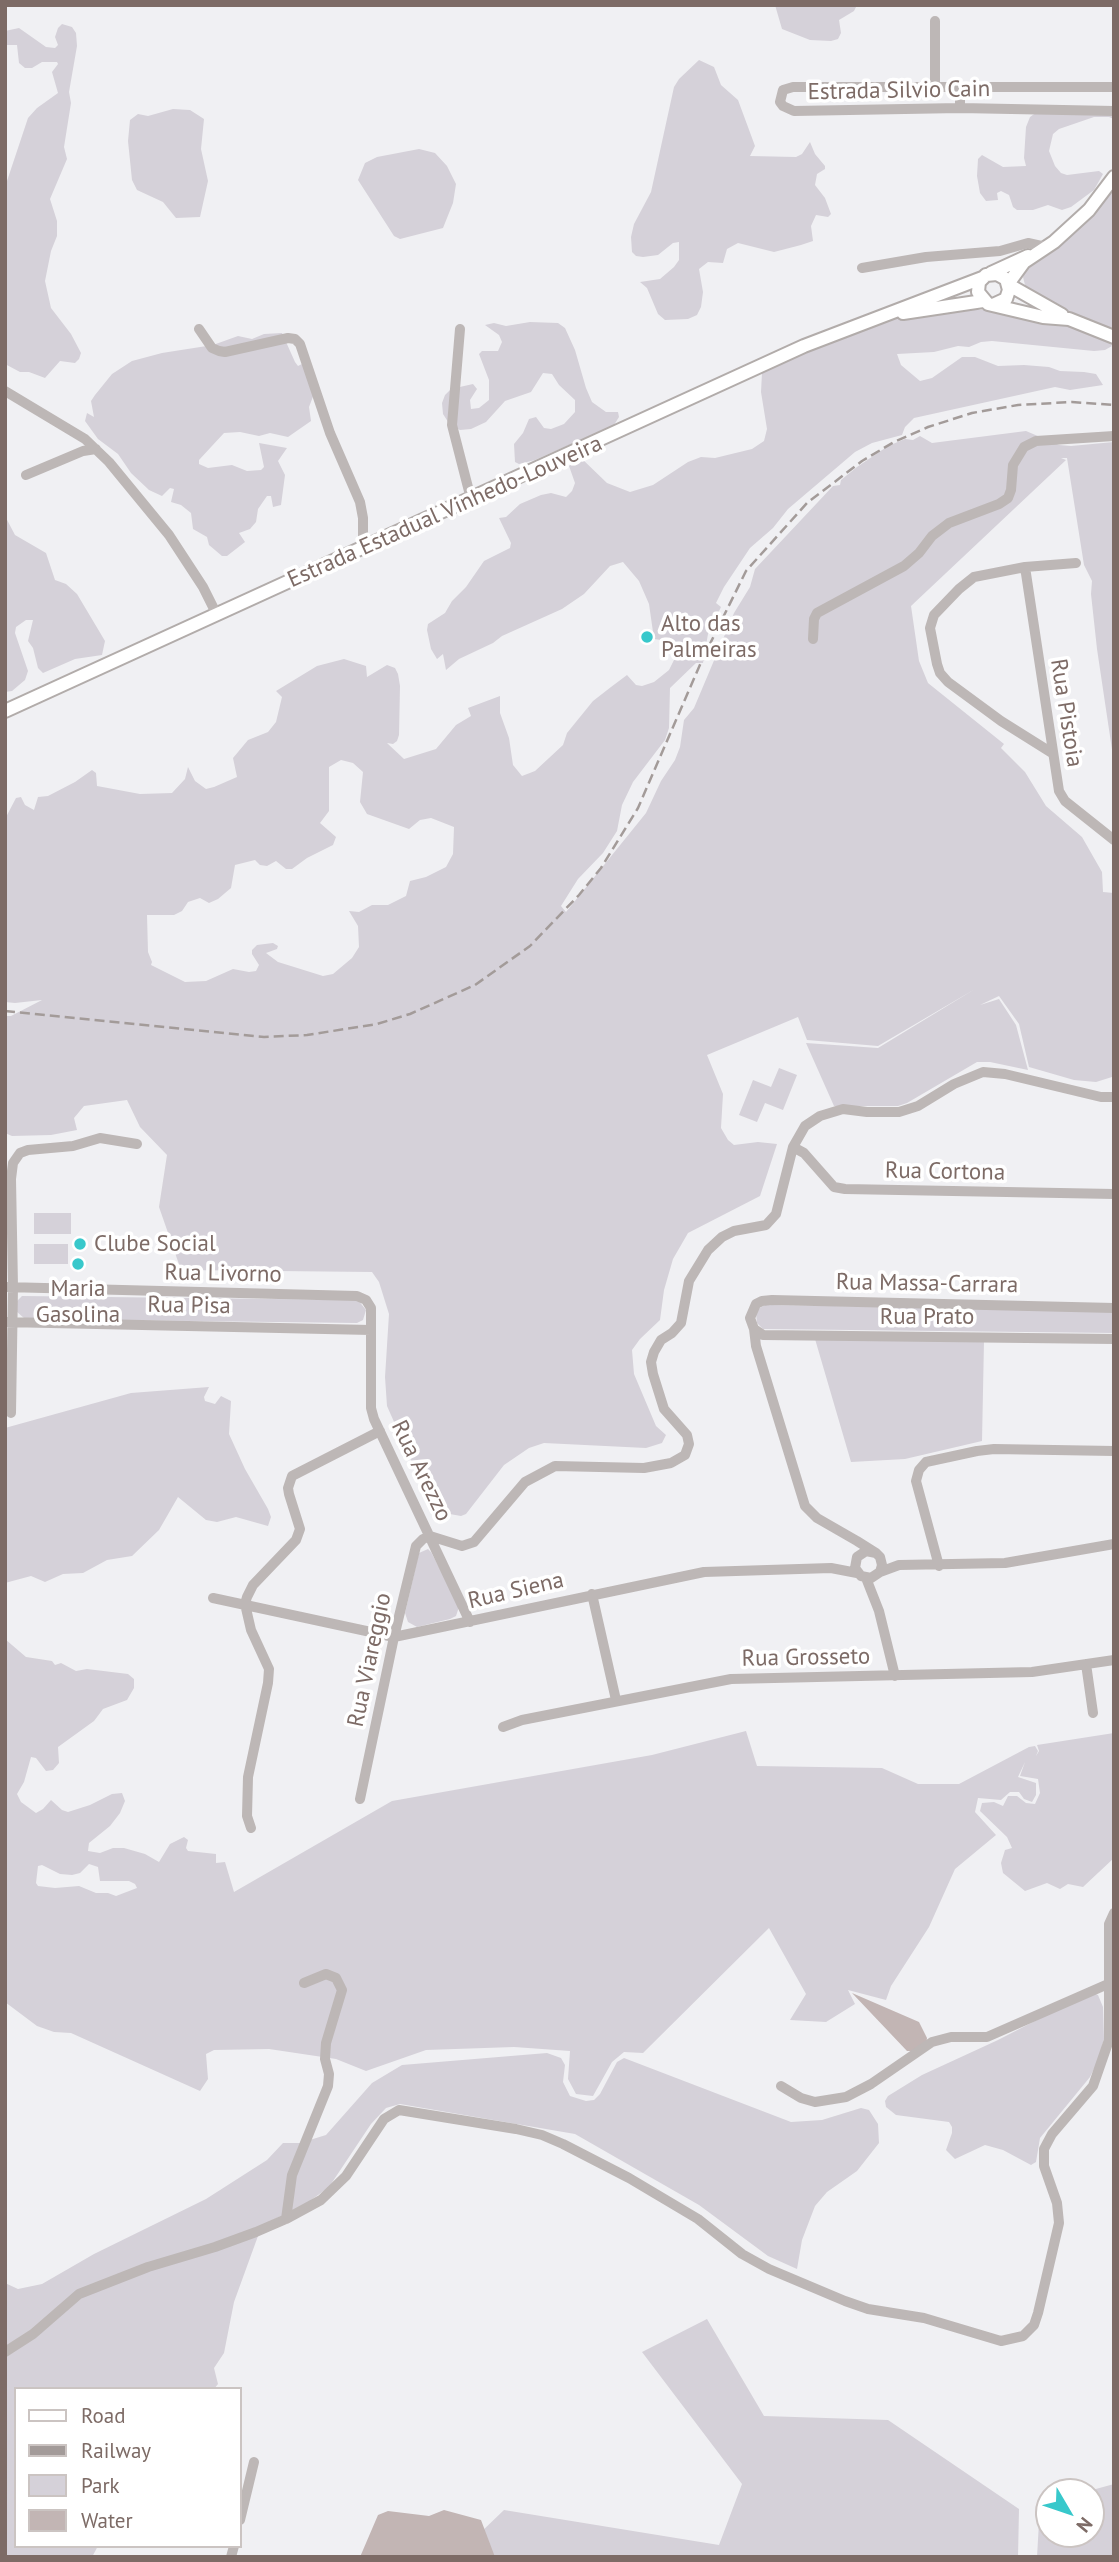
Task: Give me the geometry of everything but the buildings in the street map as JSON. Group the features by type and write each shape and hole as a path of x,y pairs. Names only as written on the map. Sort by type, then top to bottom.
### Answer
{"main road":[{"path":"1069,319 1008,284 1002,275 987,276 979,282 978,292 988,303 1006,299 1008,284 1032,255 1046,247 1088,211 1114,177"},
{"name":"Estrada Estadual Vinhedo-Louveira","path":"5,711 804,346 987,276 1020,258 1032,255"},
{"name":"Estrada Estadual Vinhedo-Louveira","path":"885,315 988,303 1043,317 1069,319 1114,337"}],"street":[{"path":"935,20 935,86"},
{"name":"Estrada Silvio Cain","path":"1114,87 793,87 783,90 780,102 794,111 960,108 1114,111"},
{"path":"960,87 960,108"},
{"path":"862,268 926,257 1007,250 1028,243 1046,247"},
{"path":"199,329 212,348 225,352 288,338 295,339 300,344 330,433 360,502 363,548"},
{"path":"460,329 452,425 471,499"},
{"path":"5,391 65,426 96,449 169,535 195,573 217,615"},
{"path":"813,639 814,619 817,614 904,566 932,536 949,523 999,504 1007,498 1011,489 1013,465 1024,447 1036,441 1114,436"},
{"path":"26,475 83,451 96,449"},
{"path":"1052,753 1001,721 948,682 940,673 937,664 930,628 934,615 974,577 1025,567 1076,563"},
{"name":"Rua Pistoia","path":"1025,567 1052,753 1061,796 1114,840"},
{"path":"430,1536 462,1546 474,1542 525,1482 555,1466 569,1464 614,1469 644,1468 671,1464 685,1455 689,1444 687,1434 664,1409 653,1374 654,1352 661,1340 681,1323 689,1281 708,1250 722,1237 734,1231 766,1225 776,1214 793,1147 805,1126 820,1116 843,1109 899,1112 918,1106 979,1072 992,1072 1101,1097 1114,1097"},
{"path":"11,1413 8,1179 16,1157 28,1150 73,1146 100,1138 137,1144"},
{"name":"Rua Cortona","path":"793,1147 804,1153 834,1187 845,1189 1114,1194"},
{"name":"Rua Livorno","path":"9,1287 357,1296 366,1300 371,1308 371,1330"},
{"name":"Rua Massa-Carrara","path":"754,1329 750,1318 756,1304 772,1300 1114,1308"},
{"name":"Rua Pisa","path":"9,1322 371,1330"},
{"path":"754,1329 755,1346 805,1506 817,1518 899,1565"},
{"name":"Rua Prato","path":"754,1329 763,1335 1114,1339"},
{"name":"Rua Arezzo","path":"371,1330 371,1408 471,1622"},
{"path":"762,1362 763,1349 769,1335"},
{"path":"251,1828 247,1816 248,1777 268,1683 268,1669 251,1630 245,1604 253,1585 296,1540 300,1529 289,1493 292,1476 380,1431"},
{"path":"939,1566 916,1481 919,1469 926,1462 994,1449 1114,1451"},
{"name":"Rua Viareggio","path":"360,1799 413,1554 420,1541 430,1536"},
{"path":"848,1537 855,1547 856,1559 870,1575 895,1676"},
{"path":"870,1575 899,1565 1005,1563 1114,1544"},
{"name":"Rua Siena","path":"831,1568 856,1559 866,1551 878,1555"},
{"path":"870,1575 882,1565 878,1555"},
{"name":"Rua Siena","path":"213,1598 394,1637 704,1572 831,1568 870,1575"},
{"path":"592,1594 616,1700"},
{"name":"Rua Grosseto","path":"503,1727 522,1720 616,1700 731,1679 1032,1672 1114,1660"},
{"path":"1086,1664 1093,1713"},
{"path":"5,2352 33,2334 79,2294 148,2267 215,2247 286,2219 329,2194 346,2176 384,2119 399,2110 542,2135 629,2178 698,2219 743,2254 769,2269 868,2309 924,2318 993,2339 1010,2340 1027,2333 1034,2325 1059,2214 1044,2166 1044,2149 1052,2134 1093,2086 1109,2040 1109,1924 1114,1913"},
{"path":"286,2219 292,2175 328,2086 326,2043 342,1990 336,1978 326,1974 304,1983"},
{"path":"781,2086 801,2098 815,2102 846,2097 871,2084 932,2042 951,2037 987,2037 1108,1984"},
{"path":"242,2512 254,2462"}],"green space":[{"path":"775,5 857,5 854,11 839,20 841,33 838,39 831,41 810,40 782,29"},
{"path":"62,24 72,27 76,33 77,46 64,147 67,159 50,199 57,221 57,236 45,281 51,308 71,334 81,353 75,363 60,361 45,378 29,372 20,372 5,364 5,187 28,118 58,93 52,72 58,64 42,62 32,68 25,68 19,63 17,45 5,45 5,31 19,28 46,47 55,48 58,45 55,37"},
{"path":"699,60 714,67 721,85 738,100 755,146 750,156 796,157 802,154 810,142 815,154 825,166 825,169 817,174 815,185 825,198 831,214 828,217 816,215 811,226 813,241 774,252 738,243 727,249 723,263 708,262 699,269 703,292 697,315 688,319 665,320 658,314 647,288 640,282 660,279 674,267 679,260 679,242 673,243 658,255 643,257 632,252 631,237 634,224 651,192 674,87"},
{"path":"173,109 190,110 204,119 201,149 208,181 200,217 176,218 163,202 137,190 132,180 128,141 130,120 138,114 148,116"},
{"path":"1037,112 1114,112 1114,119 1094,117 1059,129 1053,134 1049,151 1055,166 1067,175 1099,171 1103,174 1094,190 1071,207 1062,210 1048,205 1033,210 1017,210 1013,207 1009,195 1001,191 997,193 998,200 986,201 980,193 978,159 982,155 1003,167 1026,166 1026,127 1030,117"},
{"path":"419,149 435,153 447,166 456,184 453,203 443,228 400,239 394,236 358,180 365,163 377,157"},
{"path":"1114,178 1114,328 1096,326 1112,346 1094,351 992,341 934,352 897,354 901,365 920,381 932,378 962,357 975,357 998,366 1049,367 1060,371 1096,374 1103,385 1070,390 1055,387 914,418 905,427 902,435 872,443 855,452 788,509 773,528 750,548 724,587 716,603 721,607 708,634 703,663 696,663 670,688 669,728 665,740 633,782 622,805 617,831 603,853 578,879 561,906 566,912 646,813 661,781 675,760 684,720 694,708 734,613 750,587 755,569 833,486 840,485 841,480 857,467 888,446 920,436 932,443 1026,431 1059,445 1114,442 1114,763 1097,649 1092,581 1084,565 1067,458 1061,458 1066,460 911,606 919,661 928,683 1004,744 1001,748 1025,772 1046,806 1082,837 1102,872 1103,892 1114,893 1112,1077 1096,1082 1074,1080 1029,1067 1019,1024 999,996 980,1005 999,999 1016,1025 1028,1070 977,1062 898,1106 834,1106 806,1043 878,1048 975,989 878,1046 807,1040 798,1017 707,1055 723,1094 721,1128 728,1140 734,1145 758,1142 777,1144 760,1196 688,1233 673,1259 664,1290 660,1320 632,1350 634,1374 656,1426 666,1435 662,1443 646,1448 544,1443 529,1448 504,1465 466,1514 461,1516 444,1513 430,1503 387,1406 385,1377 389,1314 379,1282 372,1272 181,1270 159,1207 167,1155 140,1127 127,1100 84,1106 74,1118 77,1130 51,1135 12,1136 5,1133 5,1016 11,1016 42,1000 5,1002 5,819 16,798 21,797 25,805 34,810 38,797 48,796 92,770 96,773 97,786 140,794 172,793 185,779 188,767 195,781 206,789 237,777 233,758 248,740 268,732 276,722 282,697 276,691 317,666 344,659 366,666 367,677 387,665 395,668 400,686 399,735 393,744 387,743 404,759 436,749 456,725 471,716 468,708 500,696 500,713 509,738 513,765 522,776 535,771 563,745 567,733 593,701 627,675 636,685 654,682 669,670 675,658 671,647 654,639 649,604 639,581 623,562 610,566 584,594 562,609 502,636 459,659 446,670 443,654 437,659 431,649 428,624 445,613 484,561 510,548 511,543 499,518 506,517 520,504 541,495 551,493 566,497 575,483 569,466 579,456 607,483 630,492 653,485 688,462 701,457 715,458 752,449 764,441 767,429 761,392 762,373 824,341 864,331 874,322 924,309 984,310 1003,305 1032,316 1052,309 1026,289 1023,277 1028,266","holes":["341,760 353,763 363,772 360,802 367,814 409,829 420,820 431,818 454,827 453,854 446,867 410,881 406,896 388,905 372,905 359,912 349,911 358,926 359,947 352,958 333,974 323,976 278,962 266,953 277,949 278,946 273,943 257,945 252,950 259,965 256,971 233,969 206,981 185,982 151,965 147,915 174,915 182,911 188,902 200,898 209,903 218,899 231,888 235,865 255,860 260,865 267,866 276,861 286,869 292,869 333,845 336,837 320,823 329,811 329,767"]},
{"path":"530,322 558,323 565,328 592,402 606,412 618,412 619,417 614,425 535,460 519,464 515,462 514,444 529,419 536,417 544,428 551,429 564,424 575,412 575,400 552,374 543,373 531,392 505,401 486,422 471,429 460,430 450,425 443,414 442,403 451,389 473,384 477,389 470,400 471,409 479,408 489,400 489,380 479,354 482,351 498,351 502,342 499,335 485,325 494,323 506,326"},
{"path":"282,333 295,362 298,366 302,364 314,394 309,407 311,421 288,437 270,433 259,436 240,432 224,433 199,460 199,464 208,468 232,465 247,471 261,470 264,467 259,443 287,448 278,461 285,475 281,505 273,507 271,496 267,496 258,509 256,522 250,529 239,533 245,542 227,556 222,556 209,545 207,537 193,529 191,513 181,505 171,502 174,489 170,488 162,496 149,490 131,473 118,454 98,439 85,421 87,413 94,417 91,401 95,395 112,374 132,361 213,345 238,336 252,339 264,334"},
{"path":"5,516 15,535 46,553 55,580 66,584 77,594 105,641 102,655 75,659 43,673 38,668 33,648 28,641 33,620 26,620 16,627 15,633 28,671 25,680 12,691 5,692"},
{"path":"779,1068 797,1075 783,1110 765,1103 757,1122 739,1115 753,1080 771,1087"},
{"path":"34,1213 71,1213 71,1234 34,1234"},
{"path":"34,1244 68,1244 68,1264 34,1264"},
{"path":"22,1296 358,1300 366,1310 363,1320 357,1323 25,1319 16,1311 17,1301"},
{"path":"765,1305 1114,1310 1114,1333 763,1329 757,1323 756,1314 758,1309"},
{"path":"815,1339 984,1341 982,1441 905,1459 851,1462"},
{"path":"209,1387 205,1401 215,1404 221,1396 231,1401 229,1434 268,1509 271,1517 268,1526 236,1517 217,1522 206,1520 178,1497 159,1530 132,1556 107,1560 83,1573 63,1574 45,1582 31,1576 5,1583 5,1428 131,1393"},
{"path":"428,1549 458,1604 458,1610 456,1616 450,1619 417,1627 408,1622 405,1613 419,1553"},
{"path":"5,1639 26,1657 52,1661 55,1665 61,1663 76,1671 87,1669 128,1674 134,1679 134,1688 127,1700 103,1709 94,1721 58,1747 59,1763 53,1770 46,1771 36,1758 31,1757 24,1782 17,1794 21,1802 36,1813 51,1800 68,1812 112,1794 122,1793 125,1801 120,1813 110,1826 89,1843 88,1851 100,1853 113,1848 124,1848 145,1854 159,1862 170,1844 184,1837 188,1840 188,1851 216,1854 216,1863 225,1862 234,1892 392,1801 652,1755 746,1731 757,1766 882,1768 918,1784 959,1784 1029,1747 1035,1746 1038,1751 1036,1756 1039,1751 1037,1745 1114,1733 1114,1858 1083,1887 1068,1884 1060,1889 1047,1883 1025,1891 1003,1873 1001,1863 1005,1850 1012,1848 1007,1837 980,1811 982,1803 994,1802 1003,1806 1008,1796 1017,1796 1026,1803 1035,1804 1040,1793 1038,1779 1020,1776 1025,1762 1018,1777 1036,1783 1036,1795 1032,1802 1024,1799 1019,1792 1010,1792 1001,1800 978,1798 975,1812 996,1835 955,1869 929,1927 891,1986 886,2000 848,1990 855,2004 826,2022 790,2020 806,1994 769,1928 643,2053 624,2052 612,2062 593,2096 576,2094 568,2079 570,2051 514,2047 426,2050 366,2071 336,2059 269,2049 214,2050 206,2054 208,2079 200,2091 71,2033 54,2032 37,2026 5,2002","holes":["89,1864 98,1867 100,1881 129,1881 137,1888 116,1896 96,1893 79,1886 55,1888 38,1886 36,1883 38,1866 42,1865 60,1874 72,1875 80,1873"]},
{"path":"1091,1992 1098,1995 1103,2007 1104,2039 1098,2061 1090,2077 1040,2138 1036,2162 1031,2165 1003,2150 985,2145 955,2159 946,2150 952,2133 949,2122 896,2115 886,2107 888,2096 922,2075"},
{"path":"547,2053 561,2058 565,2065 563,2082 570,2096 586,2101 594,2100 600,2094 617,2062 624,2058 791,2122 822,2120 861,2108 869,2110 878,2124 879,2143 857,2171 827,2192 815,2206 802,2240 797,2269 768,2256 699,2205 575,2134 400,2104 386,2108 371,2124 329,2187 303,2206 262,2225 234,2302 224,2353 214,2368 218,2384 216,2387 14,2387 14,2548 97,2548 92,2557 5,2557 5,2283 18,2289 42,2284 94,2254 206,2199 267,2160 283,2143 300,2143 326,2135 372,2083 402,2065"},
{"path":"707,2319 764,2416 888,2420 1019,2509 1018,2557 455,2557 504,2510 719,2545 742,2484 642,2352"},
{"path":"1114,2484 1114,2557 1037,2557 1038,2548 1105,2548 1105,2486"}],"water":[{"path":"852,1993 919,2022 927,2038 926,2044 907,2051"},
{"path":"444,2510 481,2520 495,2557 360,2557 378,2515 388,2511 429,2516"}],"railway":[{"path":"5,1011 264,1037 307,1035 377,1024 410,1014 475,985 530,946 601,868 638,808 702,660 746,571 807,503 862,461 894,442 928,427 972,413 1018,405 1072,402 1114,405"}],"place":[{"name":"Alto das Palmeiras","path":"647,637"},
{"name":"Clube Social","path":"80,1244"},
{"name":"Maria Gasolina","path":"78,1264"}]}
